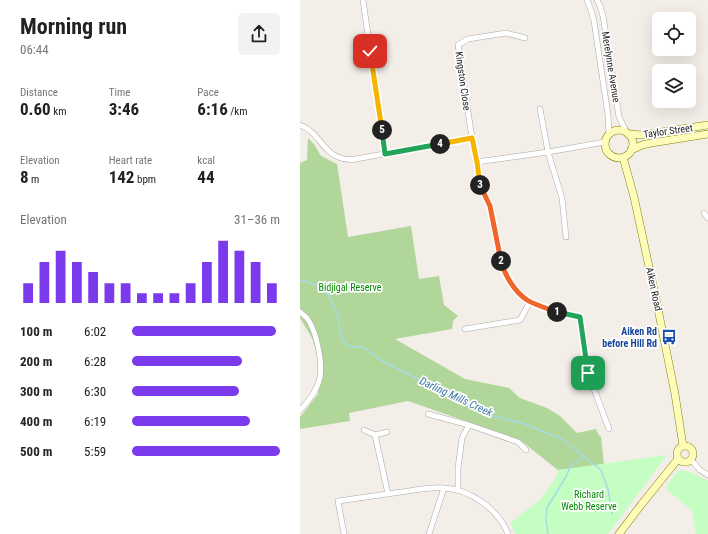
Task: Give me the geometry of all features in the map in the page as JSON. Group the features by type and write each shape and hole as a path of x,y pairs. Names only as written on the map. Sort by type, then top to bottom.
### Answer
{"street":[{"path":"363,0 385,154"},
{"name":"Merelynne Avenue","path":"587,0 594,21 608,115 609,134"},
{"name":"Merelynne Avenue","path":"597,0 603,16 619,117 628,133"},
{"path":"591,9 600,6"},
{"name":"Kingston Close","path":"472,138 458,44 468,39 506,34 525,38"},
{"path":"599,52 608,51"},
{"path":"540,109 548,152 562,198 566,238"},
{"path":"300,125 313,132 329,152 346,160 472,138 480,186 490,206 502,267 513,286 530,302 552,310 580,317 588,373 609,429"},
{"name":"Taylor Street","path":"628,133 642,135 708,125"},
{"path":"618,130 628,133 631,138 632,146 631,150 626,156 618,158 610,154 605,142 609,134 618,130"},
{"name":"Taylor Street","path":"631,150 651,143 708,134"},
{"path":"477,162 605,142"},
{"name":"Aiken Road","path":"623,157 634,197 656,299 675,394 683,446"},
{"path":"704,213 708,218"},
{"path":"465,329 520,320 530,302"},
{"path":"300,312 308,319 315,334 321,360 320,381 314,392 300,410"},
{"path":"428,414 469,425 518,442 526,450"},
{"path":"458,490 458,468 462,438 469,425"},
{"path":"364,430 375,436 387,432"},
{"path":"375,436 388,494"},
{"path":"680,447 688,447 692,451 693,457 691,460 685,463 678,459 676,453 680,447"},
{"path":"619,534 640,505 678,459"},
{"path":"691,460 700,470 708,475"},
{"path":"429,534 444,488"},
{"path":"344,534 338,501 423,489 444,488 458,490 471,495 484,503 496,516 508,534"}],"green space":[{"name":"Bidjigal Reserve","path":"308,138 314,144 321,156 337,164 348,237 411,226 419,279 439,276 444,305 458,316 453,321 452,329 395,339 465,379 509,388 520,398 547,408 560,416 577,433 596,429 601,437 604,464 558,470 520,440 408,401 349,413 350,421 300,429 300,417 318,394 320,364 312,338 300,318 300,163 307,160"},
{"name":"Richard Webb Reserve","path":"667,455 608,534 516,534 510,523 541,499 557,476 558,470"},
{"path":"680,470 687,471 708,480 708,534 696,534 692,511 665,488"}],"waterway":[{"name":"Darling Mills Creek","path":"300,280 319,286 326,291 338,315 341,337 346,344 352,347 361,347 366,349 377,358 442,391 454,399 473,405 486,414 522,423 562,439 601,470 608,489 612,514"},
{"path":"548,534 546,519 547,508 567,475 570,467 584,457"}],"place":[{"name":"Aiken Rd before Hill Rd","path":"669,337"}],"route":[{"path":"370,51 385,154 472,138 480,186 490,206 502,267 513,286 530,302 552,310 580,317 588,373"}]}
